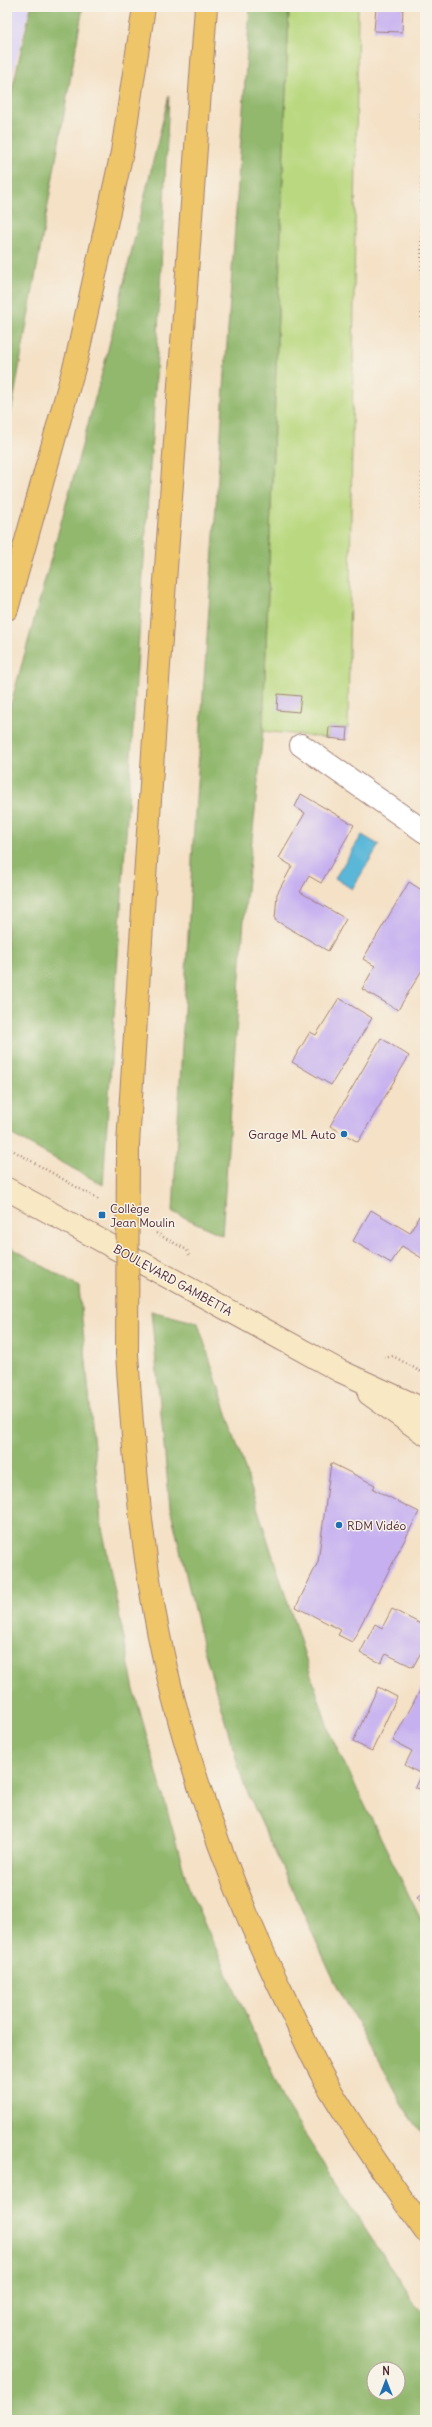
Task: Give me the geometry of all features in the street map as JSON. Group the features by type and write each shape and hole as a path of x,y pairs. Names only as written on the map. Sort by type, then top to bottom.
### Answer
{"highway":[{"path":"7,610 77,357 122,152 144,7"},
{"path":"206,7 156,714 128,1144 127,1354 134,1466 149,1577 163,1653 190,1758 224,1862 272,1971 327,2084 371,2155 425,2231"}],"main road":[{"name":"BOULEVARD GAMBETTA","path":"7,1188 340,1371 425,1410"},
{"name":"BOULEVARD GAMBETTA","path":"340,1371 425,1434"}],"street":[{"path":"301,745 425,832"}],"path":[{"path":"420,105 422,510 425,504"}],"shaded area":[{"path":"7,7 30,7 7,97"}],"green space":[{"path":"31,7 83,7 7,436 7,112"},
{"path":"250,7 289,7 263,731 244,919 222,1235 173,1212 193,843"},
{"path":"289,7 358,7 348,728 329,727 328,738 263,731"},
{"path":"169,95 156,376 103,1185 7,1132 7,718 104,366"},
{"path":"7,1245 79,1287 101,1522 134,1690 189,1889 289,2110 411,2299 425,2314 425,2420 7,2420"},
{"path":"151,1311 198,1323 330,1734 425,1928 425,2137 404,2108 335,1982 244,1785 202,1643 170,1507"}],"water":[{"path":"362,835 379,845 352,889 335,878"}],"building":[{"path":"376,7 403,7 402,32 374,31"},
{"path":"278,694 301,696 299,712 277,710"},
{"path":"329,727 348,728 347,740 328,738"},
{"path":"301,794 354,825 321,883 309,876 300,892 346,919 328,951 275,920 277,894 292,866 279,858 305,813 295,807"},
{"path":"409,882 425,892 425,965 398,1010 362,989 375,966 363,959"},
{"path":"339,998 372,1018 331,1085 292,1062 310,1032 316,1035"},
{"path":"381,1038 409,1056 358,1142 330,1126"},
{"path":"371,1210 410,1233 419,1216 425,1220 425,1260 402,1246 391,1263 353,1241"},
{"path":"331,1463 375,1485 373,1489 419,1512 352,1642 338,1635 341,1630 296,1607 318,1562"},
{"path":"392,1609 425,1626 425,1645 413,1667 386,1654 381,1663 360,1653 375,1624 382,1628"},
{"path":"425,1681 425,1792 415,1787 421,1774 405,1765 412,1751 393,1741"},
{"path":"378,1687 397,1697 372,1751 353,1742"},
{"path":"425,1890 425,1907 417,1897"}],"place":[{"name":"Garage ML Auto","path":"344,1134"},
{"name":"Collège Jean Moulin","path":"102,1215"},
{"name":"RDM Vidéo","path":"339,1525"}]}
